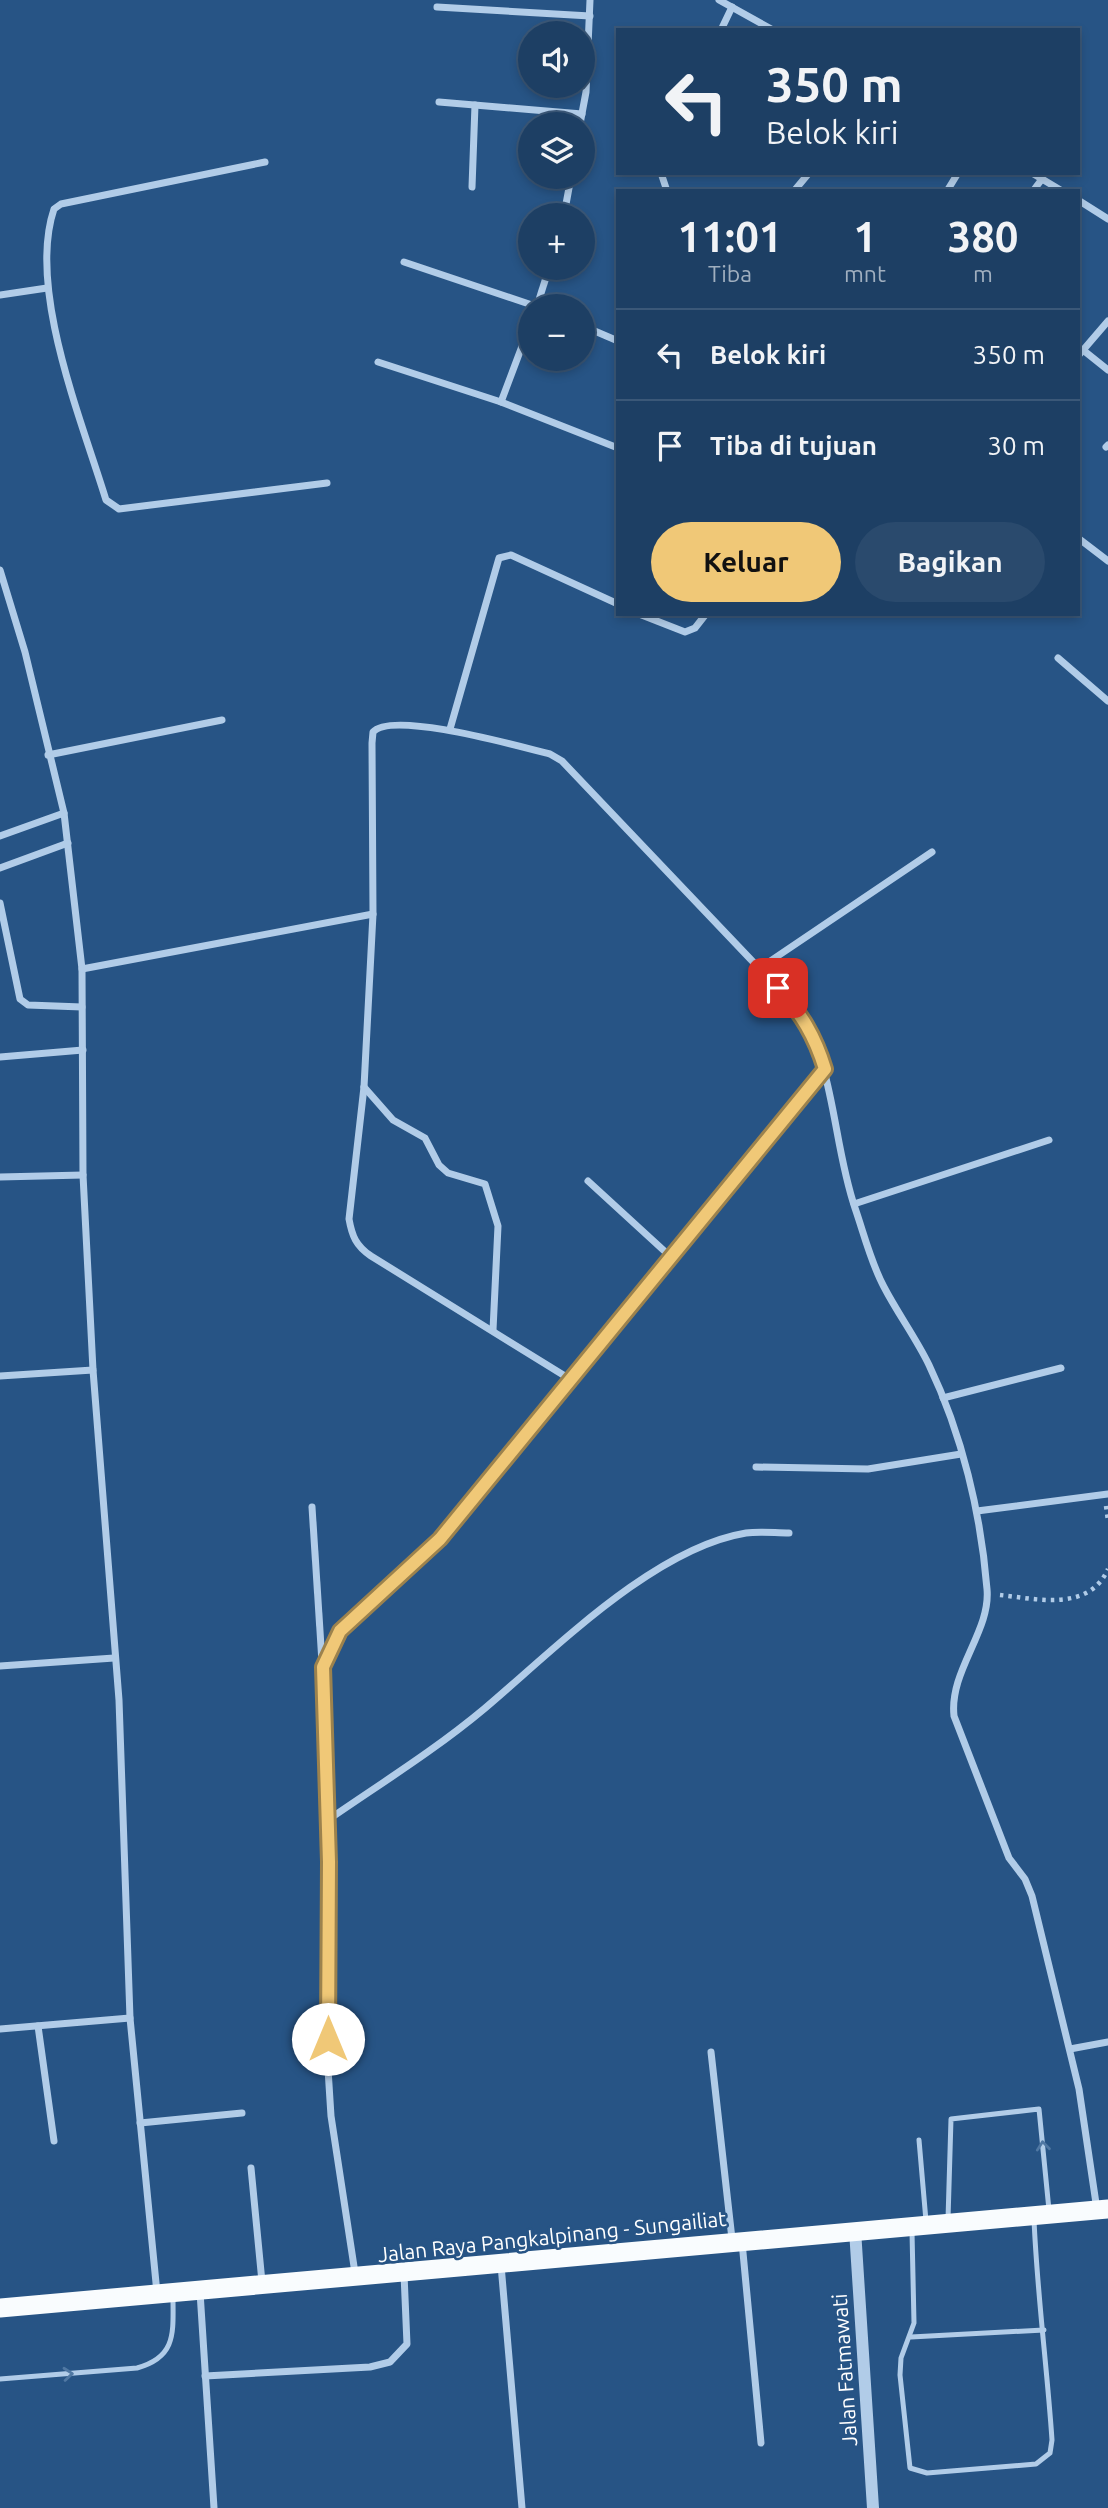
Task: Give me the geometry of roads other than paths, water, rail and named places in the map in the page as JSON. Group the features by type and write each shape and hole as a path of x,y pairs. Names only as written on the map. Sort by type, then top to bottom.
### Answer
{"highway":[{"name":"Jalan Raya Pangkalpinang - Sungailiat","path":"0,2308 262,2287 855,2230 1103,2210"}],"street":[{"path":"582,112 590,0"},
{"path":"719,0 769,28"},
{"path":"438,7 590,16"},
{"path":"722,28 732,7"},
{"path":"439,102 555,112"},
{"path":"472,187 475,106"},
{"path":"265,162 61,204 54,209 51,218 47,288 53,326 106,500 112,506 119,509 327,482"},
{"path":"796,189 807,175"},
{"path":"1035,175 1059,189"},
{"path":"1034,189 1042,179"},
{"path":"1080,201 1108,219"},
{"path":"404,262 518,300"},
{"path":"0,295 47,288"},
{"path":"1108,321 1080,353 1108,370"},
{"path":"595,331 616,340"},
{"path":"501,402 518,357"},
{"path":"377,362 501,402 616,447"},
{"path":"1080,540 1108,561"},
{"path":"450,729 499,558 511,555 616,603"},
{"path":"0,569 25,652 64,813 82,969 83,1175 93,1370 119,1700 130,2018 140,2123 165,2295"},
{"path":"643,616 671,629 685,632 695,628 704,616"},
{"path":"1058,658 1108,701"},
{"path":"48,755 222,720"},
{"path":"573,1381 371,1256 355,1242 349,1219 364,1087 373,914 373,733 384,725 450,729 550,754 574,770 760,968 807,1023 816,1040 825,1069 842,1166 854,1204 880,1280 929,1364 943,1398 977,1511 988,1594 954,1695 954,1716 1009,1858 1029,1887 1070,2049 1103,2210"},
{"path":"0,836 64,813"},
{"path":"0,868 68,843"},
{"path":"760,968 932,852"},
{"path":"0,903 23,1002 28,1005 82,1007"},
{"path":"82,969 373,914"},
{"path":"0,1057 83,1050"},
{"path":"323,1667 340,1631 440,1539 573,1381 825,1069"},
{"path":"364,1087 393,1120 425,1139 439,1165 448,1173 485,1184 498,1226 492,1330"},
{"path":"854,1204 1049,1140"},
{"path":"0,1177 83,1175"},
{"path":"588,1181 672,1258"},
{"path":"943,1398 1061,1368"},
{"path":"0,1376 93,1370"},
{"path":"757,1467 868,1469 961,1454"},
{"path":"977,1511 1108,1494"},
{"path":"312,1507 323,1667 328,1820 328,2081 356,2278"},
{"path":"328,1820 461,1727 618,1597 663,1567 724,1539 747,1533 789,1533"},
{"path":"0,1666 114,1658"},
{"path":"0,2029 130,2018"},
{"path":"38,2026 54,2141"},
{"path":"1070,2049 1108,2042"},
{"path":"711,2052 761,2443"},
{"path":"140,2123 242,2113"},
{"path":"251,2168 262,2287"},
{"name":"Jalan Fatmawati","path":"855,2230 873,2508"},
{"path":"501,2265 522,2508"},
{"path":"205,2376 370,2367 390,2362 407,2344 404,2274"},
{"path":"200,2292 214,2508"}],"lane":[{"path":"919,2140 919,2225 914,2323 901,2358 900,2375 908,2462 916,2471 928,2473 1036,2465 1045,2460 1052,2440 1044,2330 1037,2285 1041,2214 1039,2109 951,2119 948,2222"},
{"path":"0,2379 137,2368 153,2363 167,2350 173,2328 165,2295"},
{"path":"911,2337 1044,2330"}]}
